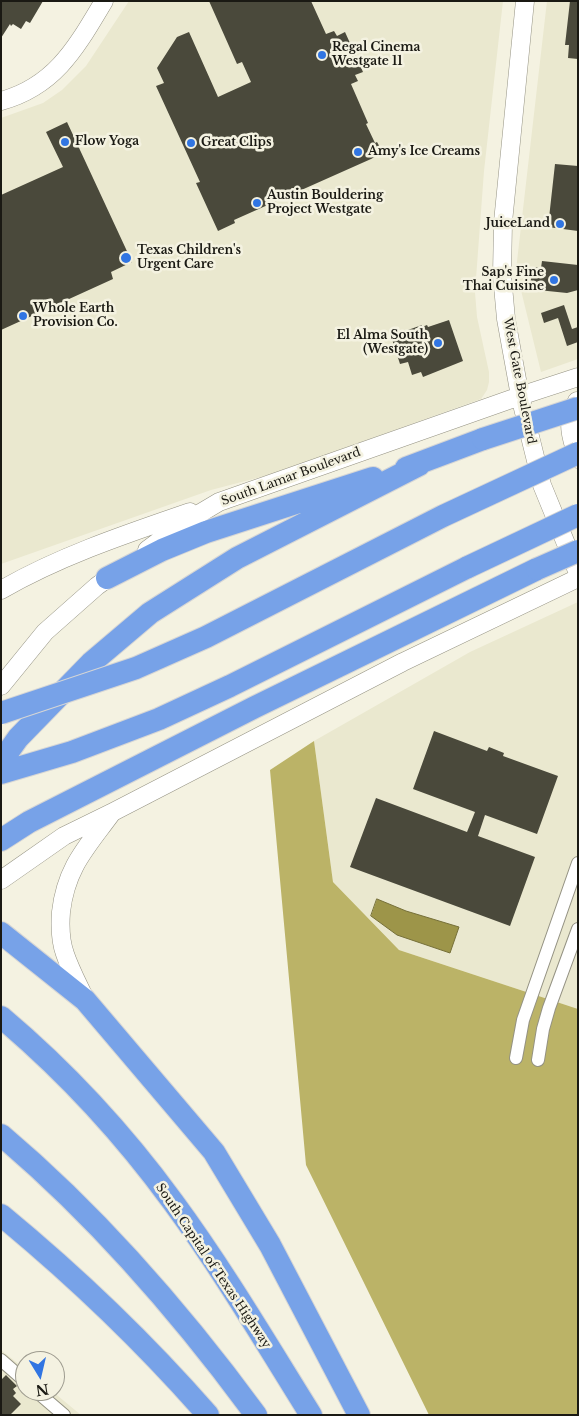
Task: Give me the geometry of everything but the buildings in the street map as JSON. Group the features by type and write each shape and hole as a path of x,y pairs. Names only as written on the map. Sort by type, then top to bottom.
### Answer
{"highway":[{"path":"1,762 18,738 92,663 150,613 237,558 419,465 483,439 578,408"},
{"path":"1,713 136,668 206,637 443,516 578,453"},
{"path":"107,578 162,550 206,532 419,465"},
{"path":"1,772 72,752 158,719 230,686 468,567 578,515"},
{"path":"1,840 30,822 255,707 537,569 578,551"},
{"path":"1,933 86,1000 214,1152 270,1245 359,1415"},
{"path":"1,950 28,954"},
{"name":"South Capital of Texas Highway","path":"1,1017 38,1050 106,1120 166,1193 212,1259 311,1415"},
{"path":"1,1135 90,1217 162,1295 190,1328 256,1415"},
{"path":"1,1215 86,1289 189,1393 208,1415"}],"main road":[{"path":"1,101 40,84 58,69 75,49 104,1"},
{"name":"West Gate Boulevard","path":"525,1 502,237 502,275 506,319 520,396 542,485 578,573"},
{"name":"South Lamar Boulevard","path":"1,686 45,632 107,578 182,524 219,502 578,377"},
{"path":"578,401 570,420 570,434 578,459"},
{"path":"1,590 75,555 138,530 219,502"},
{"path":"1,880 64,836 403,662 578,578"},
{"path":"86,1000 64,953 61,935 63,896 68,878 76,862 113,812"}],"street":[{"path":"516,1058 523,1020 578,863"},
{"path":"538,1060 543,1029 549,1008 578,929"},
{"path":"1,1360 15,1372"},
{"path":"48,1401 64,1415"}],"shaded area":[{"path":"129,1 503,1 484,171 475,292 477,317 489,372 489,382 487,390 481,399 272,474 211,490 1,564 1,118 43,103 62,90 86,66"},
{"path":"547,1 578,1 578,359 541,372 516,270"},
{"path":"578,602 578,1009 399,950 333,882 314,741 470,652"},
{"path":"314,741 333,882 399,950 578,1009 578,1415 429,1415 306,1165 270,770"},
{"path":"377,899 406,911 459,927 450,953 397,935 371,916"},
{"path":"1,1350 15,1361 15,1401 64,1401 81,1415 1,1415"}],"place":[{"name":"Regal Cinema Westgate 11","path":"322,55"},
{"name":"Flow Yoga","path":"65,142"},
{"name":"Great Clips","path":"191,143"},
{"name":"Amy's Ice Creams","path":"358,152"},
{"name":"Austin Bouldering Project Westgate","path":"257,203"},
{"name":"JuiceLand","path":"560,224"},
{"name":"Texas Children's Urgent Care","path":"126,258"},
{"name":"Sap's Fine Thai Cuisine","path":"554,280"},
{"name":"Whole Earth Provision Co.","path":"23,316"},
{"name":"El Alma South (Westgate)","path":"438,343"}]}
